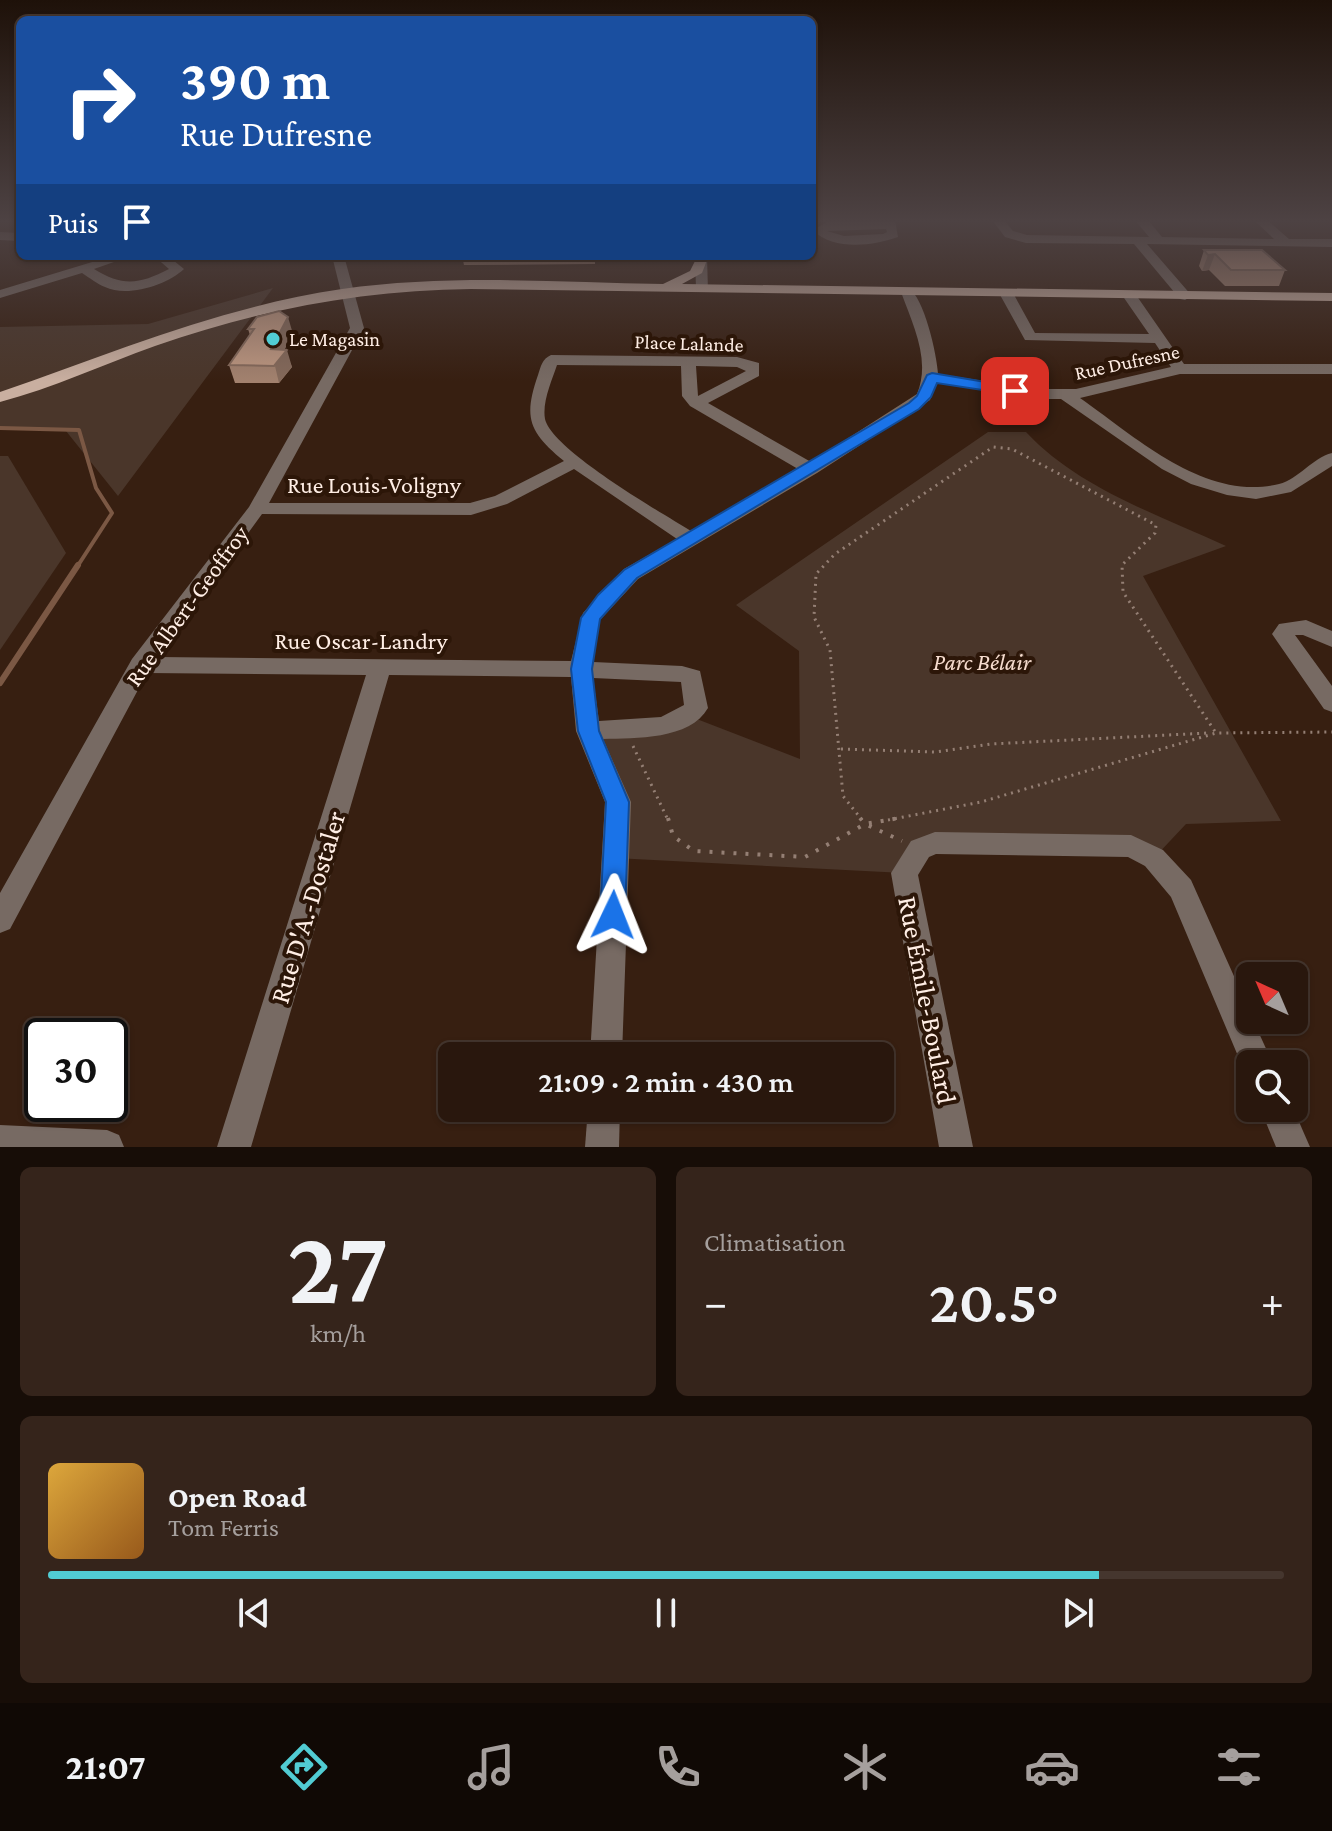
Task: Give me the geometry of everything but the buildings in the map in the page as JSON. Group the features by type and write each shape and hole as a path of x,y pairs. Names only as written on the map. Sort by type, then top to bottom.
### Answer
{"main road":[{"path":"623,288 672,284 695,274"},
{"path":"711,274 724,282 767,290"},
{"path":"0,397 231,318 347,292 429,285 1332,297"}],"street":[{"path":"0,294 70,274"},
{"path":"93,274 115,286 137,285 166,274"},
{"name":"Rue Albert-Geoffroy","path":"0,920 140,665 257,508 357,328 359,315 347,292 342,274"},
{"path":"702,274 703,289"},
{"path":"1163,274 1185,296"},
{"path":"607,1042 618,802 588,731 581,669 590,618 604,599 631,574 811,469 924,397 932,378 924,340 908,292"},
{"path":"1006,293 1030,337 1160,339"},
{"path":"1129,295 1180,369"},
{"name":"Place Lalande","path":"575,462 541,431 537,420 551,360 744,362 756,371 696,403"},
{"path":"688,361 690,396 696,403 811,469"},
{"name":"Rue Dufresne","path":"932,378 1038,394 1065,394 1110,387 1180,369 1332,369"},
{"path":"1065,394 1178,472 1216,487 1268,493 1290,487 1332,458"},
{"path":"575,462 691,539"},
{"name":"Rue Louis-Voligny","path":"257,508 471,509 501,500 575,462"},
{"path":"1332,640 1306,627 1287,629 1283,634 1332,703"},
{"name":"Rue Oscar-Landry","path":"140,665 581,669 692,677 696,708 689,716 669,723 588,731"},
{"name":"Rue D'A.-Dostaler","path":"234,1147 380,667"},
{"path":"920,849 935,843 1131,846 1154,858 1181,889 1251,1050"},
{"name":"Rue Émile-Boulard","path":"920,849 904,873 956,1147"},
{"path":"602,1147 603,1122"},
{"path":"1282,1122 1293,1147"},
{"path":"0,1142 107,1147"}],"path":[{"path":"920,849 865,824 843,796 830,650 814,617 816,574 835,554 993,447 1012,449 1156,525 1155,533 1119,567 1117,576 1123,592 1216,733"},
{"path":"839,749 963,752 991,744 1216,733 1332,732"},
{"path":"633,744 664,805 673,836 694,851 805,857 865,824 981,802 1216,733"}],"green space":[{"path":"273,288 118,496 66,431 0,429 0,327 148,324"},
{"name":"Parc Bélair","path":"988,432 1026,432 1069,469 1094,484 1226,546 1143,576 1281,821 1186,824 1154,858 935,843 904,873 615,858 618,802 588,731 689,716 800,759 799,651 736,605"},
{"path":"0,456 8,456 66,553 0,650"}],"waterway":[{"path":"0,428 79,430 96,488 112,513 77,567"},
{"path":"0,683 78,565"}],"place":[{"name":"Le Magasin","path":"273,339"}],"route":[{"path":"613,915 618,802 607,768 588,731 581,669 590,618 604,599 631,574 914,406 924,397 932,378 1015,391"}]}
